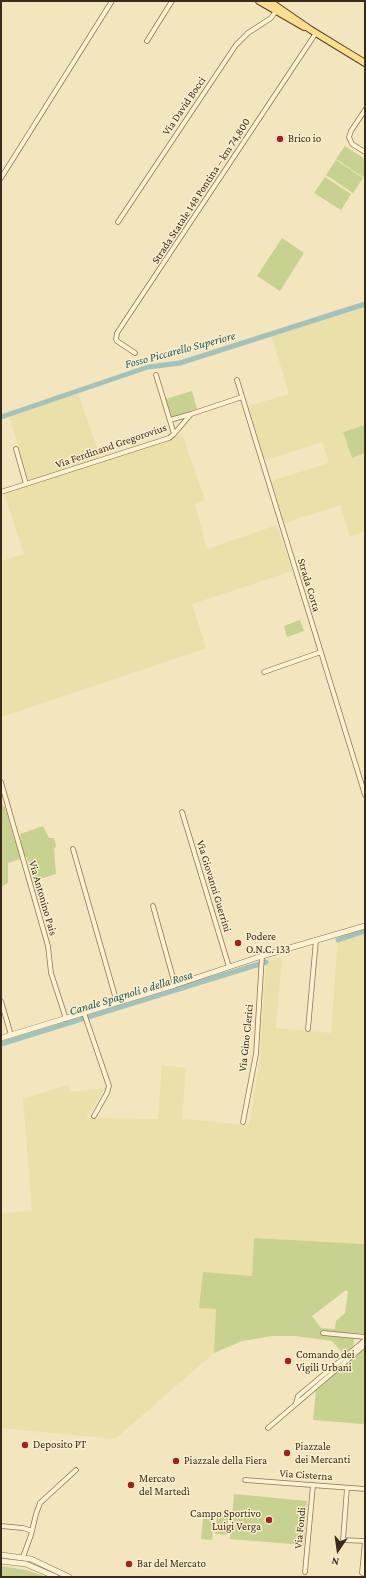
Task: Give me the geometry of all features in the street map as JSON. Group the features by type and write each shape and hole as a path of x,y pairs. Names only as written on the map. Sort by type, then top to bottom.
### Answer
{"main road":[{"path":"260,1 296,24 314,32"},
{"path":"268,1 314,32 365,63"}],"street":[{"path":"1,178 112,1"},
{"path":"147,42 172,1"},
{"name":"Via David Bocci","path":"118,222 238,42 248,33 271,18 276,11"},
{"name":"Strada Statale 148 Pontina – km 74,800","path":"135,353 117,341 117,334 314,32"},
{"path":"365,110 351,131 349,137 352,144 365,152"},
{"path":"156,375 174,434"},
{"name":"Strada Corta","path":"237,380 365,795"},
{"path":"170,420 242,397"},
{"name":"Via Ferdinand Gregorovius","path":"1,492 167,438 174,434 191,414"},
{"path":"16,449 26,484"},
{"path":"264,672 321,652"},
{"name":"Via Antonino Pais","path":"1,782 48,946 50,968 66,1019"},
{"name":"Via Giovanni Guerrini","path":"182,812 229,967"},
{"path":"73,849 117,1003"},
{"path":"153,906 175,985"},
{"path":"1,1038 175,985 262,956 365,926"},
{"path":"308,1029 316,940"},
{"name":"Via Gino Clerici","path":"243,1122 256,1054 262,956"},
{"path":"1,1001 11,1035"},
{"path":"84,1013 109,1086 107,1093 94,1116"},
{"path":"323,1333 365,1338"},
{"path":"296,1403 298,1396 365,1338"},
{"path":"268,1428 365,1345"},
{"path":"23,1557 41,1502 76,1470"},
{"name":"Via Cisterna","path":"245,1480 365,1489"},
{"name":"Via Fondi","path":"306,1572 313,1485"},
{"path":"347,1488 343,1540 365,1541 362,1573 365,1574"},
{"path":"1,1526 23,1528 32,1531"},
{"path":"1,1555 23,1557 42,1563 69,1577"},
{"path":"1,1561 26,1564 56,1577"}],"shaded area":[{"path":"365,304 365,425 343,432 352,458 365,453 365,531 350,536 340,505 284,523 271,481 329,463 322,442 265,460 248,406 289,394 271,334"},
{"path":"77,391 102,462 172,439 182,434 205,500 195,504 207,549 277,525 292,571 192,604 206,648 1,717 1,561 24,554 4,493 30,485 9,415"},
{"path":"365,931 365,1244 254,1238 252,1276 200,1308 216,1309 214,1353 115,1439 1,1428 1,1214 32,1210 23,1099 68,1085 70,1092 105,1088 86,1118 158,1119 162,1065 186,1068 182,1119 249,1125 260,1059 266,962 282,957 276,1028 331,1033 338,940"}],"green space":[{"path":"345,146 365,159 365,174 363,177 336,159"},
{"path":"336,160 363,178 353,193 326,175"},
{"path":"325,177 351,194 341,210 314,193"},
{"path":"282,238 304,253 280,291 257,276"},
{"path":"192,391 197,409 171,417 166,399"},
{"path":"365,425 365,453 352,458 343,432"},
{"path":"300,620 304,631 287,637 284,626"},
{"path":"1,804 5,807 15,842 21,841 20,834 43,826 49,838 54,838 56,846 54,849 56,874 33,881 27,857 8,863 8,883 1,887"},
{"path":"254,1238 365,1244 365,1334 355,1333 353,1346 344,1355 332,1341 295,1336 272,1336 242,1341 214,1353 216,1309 199,1308 203,1272 252,1276","holes":["346,1290 348,1292 345,1313 336,1321 335,1329 321,1328 312,1316"]},
{"path":"365,1348 365,1422 363,1424 313,1420 316,1390"},
{"name":"Campo Sportivo Luigi Verga","path":"234,1494 307,1501 304,1545 230,1539"},
{"path":"217,1511 229,1512 227,1535 215,1534"},
{"path":"203,1519 214,1519 212,1540 201,1539"},
{"path":"1,1566 26,1570 47,1577 1,1577"}],"waterway":[{"name":"Fosso Piccarello Superiore","path":"1,417 148,367 180,363 365,304"},
{"name":"Canale Spagnoli o della Rosa","path":"338,940 365,931"},
{"name":"Canale Spagnoli o della Rosa","path":"1,1044 266,962"}],"place":[{"name":"Brico io","path":"280,139"},
{"name":"Podere O.N.C. 133","path":"238,943"},
{"name":"Comando dei Vigili Urbani","path":"288,1361"},
{"name":"Deposito PT","path":"25,1445"},
{"name":"Piazzale dei Mercanti","path":"287,1453"},
{"name":"Piazzale della Fiera","path":"176,1461"},
{"name":"Mercato del Martedì","path":"131,1485"},
{"name":"Campo Sportivo Luigi Verga","path":"269,1520"},
{"name":"Bar del Mercato","path":"129,1564"}]}
